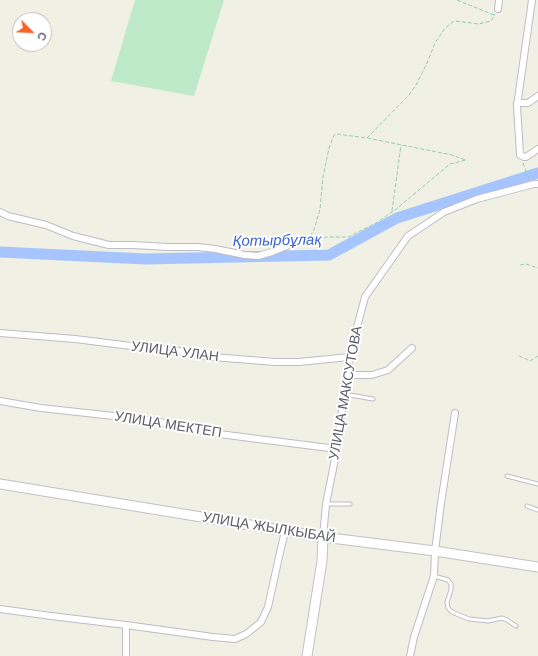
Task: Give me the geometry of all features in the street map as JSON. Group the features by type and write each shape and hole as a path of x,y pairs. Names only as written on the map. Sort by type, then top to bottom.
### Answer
{"street":[{"path":"498,9 499,0"},
{"path":"532,0 517,103 520,155 526,157 538,149"},
{"path":"517,103 528,103 538,96"},
{"name":"УЛИЦА МАКСУТОВА","path":"307,656 322,561 326,504 337,449 349,357 365,297 408,236 444,212 477,199 535,184"},
{"path":"0,212 8,216 46,225 73,236 109,245 198,247 258,256 297,242 307,241"},
{"name":"УЛИЦА УЛАН","path":"0,332 68,338 179,351 201,356 267,362 299,362 349,357"},
{"path":"348,373 354,375 372,375 388,370 412,348"},
{"name":"УЛИЦА МЕКТЕП","path":"0,401 41,408 150,420 220,434 337,449"},
{"path":"410,656 414,638 434,576 435,551 444,479 455,413"},
{"name":"УЛИЦА ЖЫЛКЫБАЙ","path":"0,484 323,537 435,551 538,567"},
{"path":"0,609 235,639 246,634 260,622 268,607 285,531"},
{"path":"126,625 126,656"}],"lane":[{"path":"344,394 373,399"},
{"path":"507,476 538,484"},
{"path":"326,504 350,504"},
{"path":"527,506 538,510"},
{"path":"434,576 448,580 451,590 447,602 448,608 452,612 469,619 488,621 502,618 508,620 516,626"}],"path":[{"path":"367,138 409,95 427,63 435,43 445,28 454,21 478,24 491,22 495,15 457,0"},
{"path":"337,134 367,138 401,144 452,155 466,160 450,164 392,212 376,223 348,237 327,237 307,241 314,230 320,209 323,177 329,148 334,135 337,134"},
{"path":"392,212 401,144"},
{"path":"525,170 535,184"},
{"path":"520,265 526,264 538,268"},
{"path":"520,356 530,361 538,356"}],"green space":[{"path":"135,0 224,0 194,96 111,81"}],"waterway":[{"name":"Қотырбұлақ","path":"0,252 145,259 329,255 397,218 538,173"}]}
